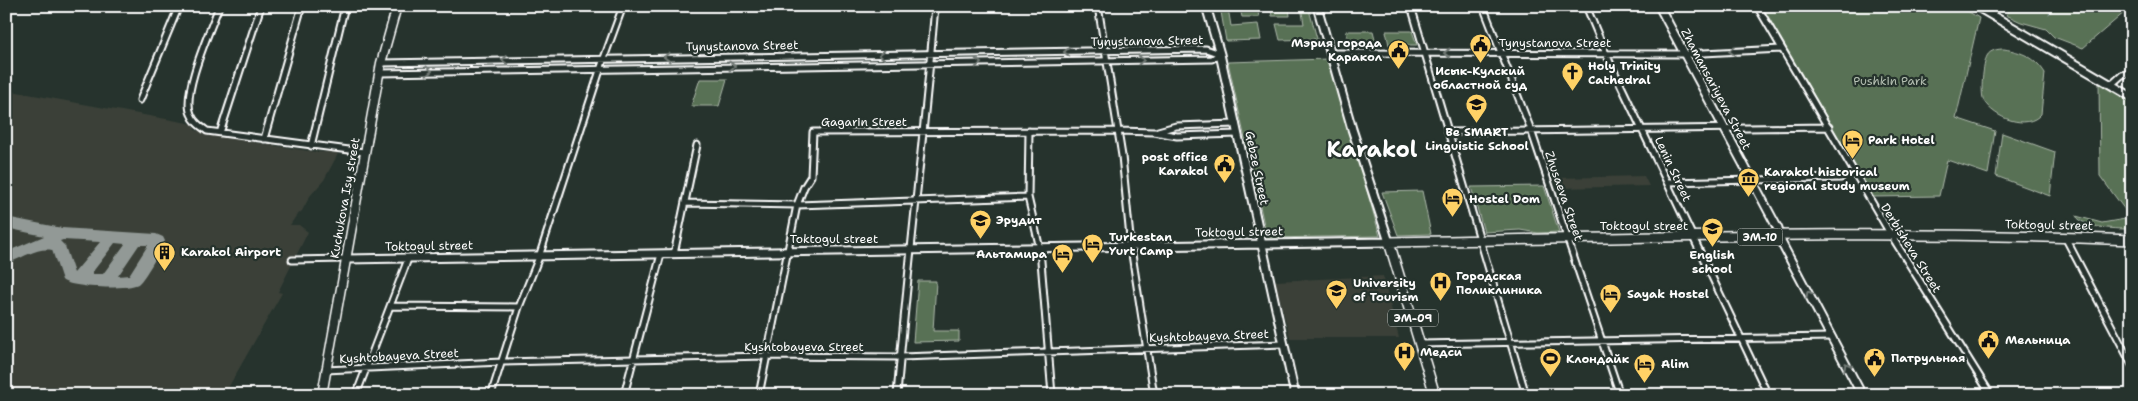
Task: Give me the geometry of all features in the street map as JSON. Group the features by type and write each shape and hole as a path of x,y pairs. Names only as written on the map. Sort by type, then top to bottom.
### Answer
{"highway":[{"name":"Toktogul street","path":"1388,242 1891,235 2064,237 2132,240"},
{"name":"ЭМ-09","path":"1388,242 1435,395"}],"main road":[{"name":"Kuchukova Isy street","path":"322,395 381,63 397,6"},
{"name":"Gebze Street","path":"1206,6 1220,54 1295,395"},
{"path":"1317,6 1388,242"},
{"name":"Zhamansariyeva Street","path":"1659,6 1778,229 1862,395"},
{"path":"1976,6 2132,97"},
{"name":"Toktogul street","path":"346,259 1131,248 1388,242"}],"street":[{"path":"140,100 180,6"},
{"path":"220,6 191,84 190,114 196,123 207,131 364,152"},
{"path":"220,133 261,6"},
{"path":"264,139 302,6"},
{"path":"311,146 345,6"},
{"path":"491,395 623,6"},
{"path":"897,395 935,6"},
{"path":"1098,6 1118,130 1131,248 1154,395"},
{"path":"1411,6 1451,132 1526,395"},
{"name":"Zhusaeva Street","path":"1483,6 1531,130 1620,395"},
{"name":"Lenin Street","path":"1586,6 1606,53 1768,395"},
{"name":"Derbisheva Street","path":"1756,6 1829,126 1891,235 1991,395"},
{"name":"Tynystanova Street","path":"381,63 1206,49 1220,54"},
{"name":"Tynystanova Street","path":"1330,53 1684,54 1781,49"},
{"name":"Tynystanova Street","path":"380,72 1212,59 1220,54"},
{"path":"2111,85 2122,75 2132,73"},
{"name":"Gagarin Street","path":"1154,132 1176,126 1236,124"},
{"path":"1451,132 1829,126"},
{"name":"Gagarin Street","path":"759,395 797,205 804,187 811,176 813,132 1118,130 1154,132 1177,136 1238,134"},
{"path":"1029,131 1028,197 1040,249 1052,395"},
{"path":"674,254 697,145"},
{"path":"1668,182 1841,178"},
{"path":"685,202 797,205 1028,197"},
{"path":"2064,237 2132,365"},
{"path":"624,395 661,254"},
{"path":"292,260 346,259"},
{"path":"356,395 408,259"},
{"path":"391,306 519,308"},
{"path":"1420,344 1832,337"},
{"name":"Kyshtobayeva Street","path":"325,370 502,362 766,356 901,357 1283,344"}],"shaded area":[{"path":"6,90 188,123 194,125 195,130 264,144 316,152 339,152 324,180 310,196 302,211 290,225 299,225 308,232 278,292 282,293 224,395 6,395"},
{"path":"1644,176 1649,186 1560,188 1556,178"},
{"name":"University of Tourism","path":"1383,276 1399,338 1290,338 1275,281"}],"green space":[{"path":"1220,6 1257,6 1259,17 1242,17 1240,8 1228,8 1231,26 1258,24 1261,40 1226,41"},
{"path":"1270,6 1308,6 1319,46 1317,46 1315,39 1280,40 1276,24 1304,24 1301,7 1289,7 1290,16 1272,16"},
{"name":"Pushkin Park","path":"1762,6 1959,6 1979,18 1956,118 1995,131 1988,174 1947,160 1939,196 1873,197"},
{"path":"2012,6 2132,6 2132,11 2126,11 2083,48 2054,37 2046,29 2021,22 2006,15"},
{"path":"1346,31 1373,31 1377,47 1350,47"},
{"path":"1386,31 1412,31 1417,45 1389,45"},
{"path":"2004,49 2028,56 2045,73 2041,114 2028,122 2019,122 2003,117 1995,113 1984,101 1982,92 1984,65 1987,56 1992,51"},
{"path":"1329,59 1380,236 1267,238 1228,62"},
{"path":"700,79 727,79 719,106 691,106"},
{"path":"2099,81 2132,100 2132,229 2094,226 2086,224 2076,216 2102,223 2131,218 2100,176"},
{"path":"2002,133 2055,152 2050,196 1996,176"},
{"path":"1544,186 1559,232 1538,233 1520,230 1484,232 1471,187"},
{"path":"1422,191 1431,234 1398,235 1382,192"},
{"path":"918,281 936,281 933,331 959,331 959,341 913,342"}],"waterway":[{"path":"2049,14 2054,6"}],"taxiway":[{"path":"6,222 62,234"},
{"path":"6,258 62,234"},
{"path":"62,234 110,237"},
{"path":"76,279 82,275 110,240 110,237"},
{"path":"110,237 133,239"},
{"path":"102,281 126,282 134,279 158,241 133,239"},
{"path":"102,281 108,278 133,243 133,239"},
{"path":"40,244 51,243 58,246 67,276 70,279 76,279"},
{"path":"76,279 102,281"}],"place":[{"name":"Исык-Кулский областной суд","path":"1480,63"},
{"name":"Мэрия города Каракол","path":"1398,69"},
{"name":"Holy Trinity Cathedral","path":"1572,92"},
{"name":"Be SMART Linguistic School","path":"1477,124"},
{"name":"Park Hotel","path":"1852,159"},
{"name":"post office Karakol","path":"1224,183"},
{"name":"Karakol historical regional study museum","path":"1748,198"},
{"name":"Hostel Dom","path":"1453,218"},
{"name":"Эрудит","path":"980,239"},
{"name":"English school","path":"1712,247"},
{"name":"Turkestan Yurt Camp","path":"1093,263"},
{"name":"Karakol Airport","path":"165,271"},
{"name":"Альтамира","path":"1063,273"},
{"name":"Городская Поликлиника","path":"1440,302"},
{"name":"University of Tourism","path":"1337,309"},
{"name":"Sayak Hostel","path":"1611,313"},
{"name":"Мельница","path":"1989,359"},
{"name":"Медси","path":"1404,371"},
{"name":"Патрульная","path":"1875,377"},
{"name":"Клондайк","path":"1550,378"},
{"name":"Alim","path":"1645,383"}],"district":[{"name":"Karakol","path":"1372,149"}]}
